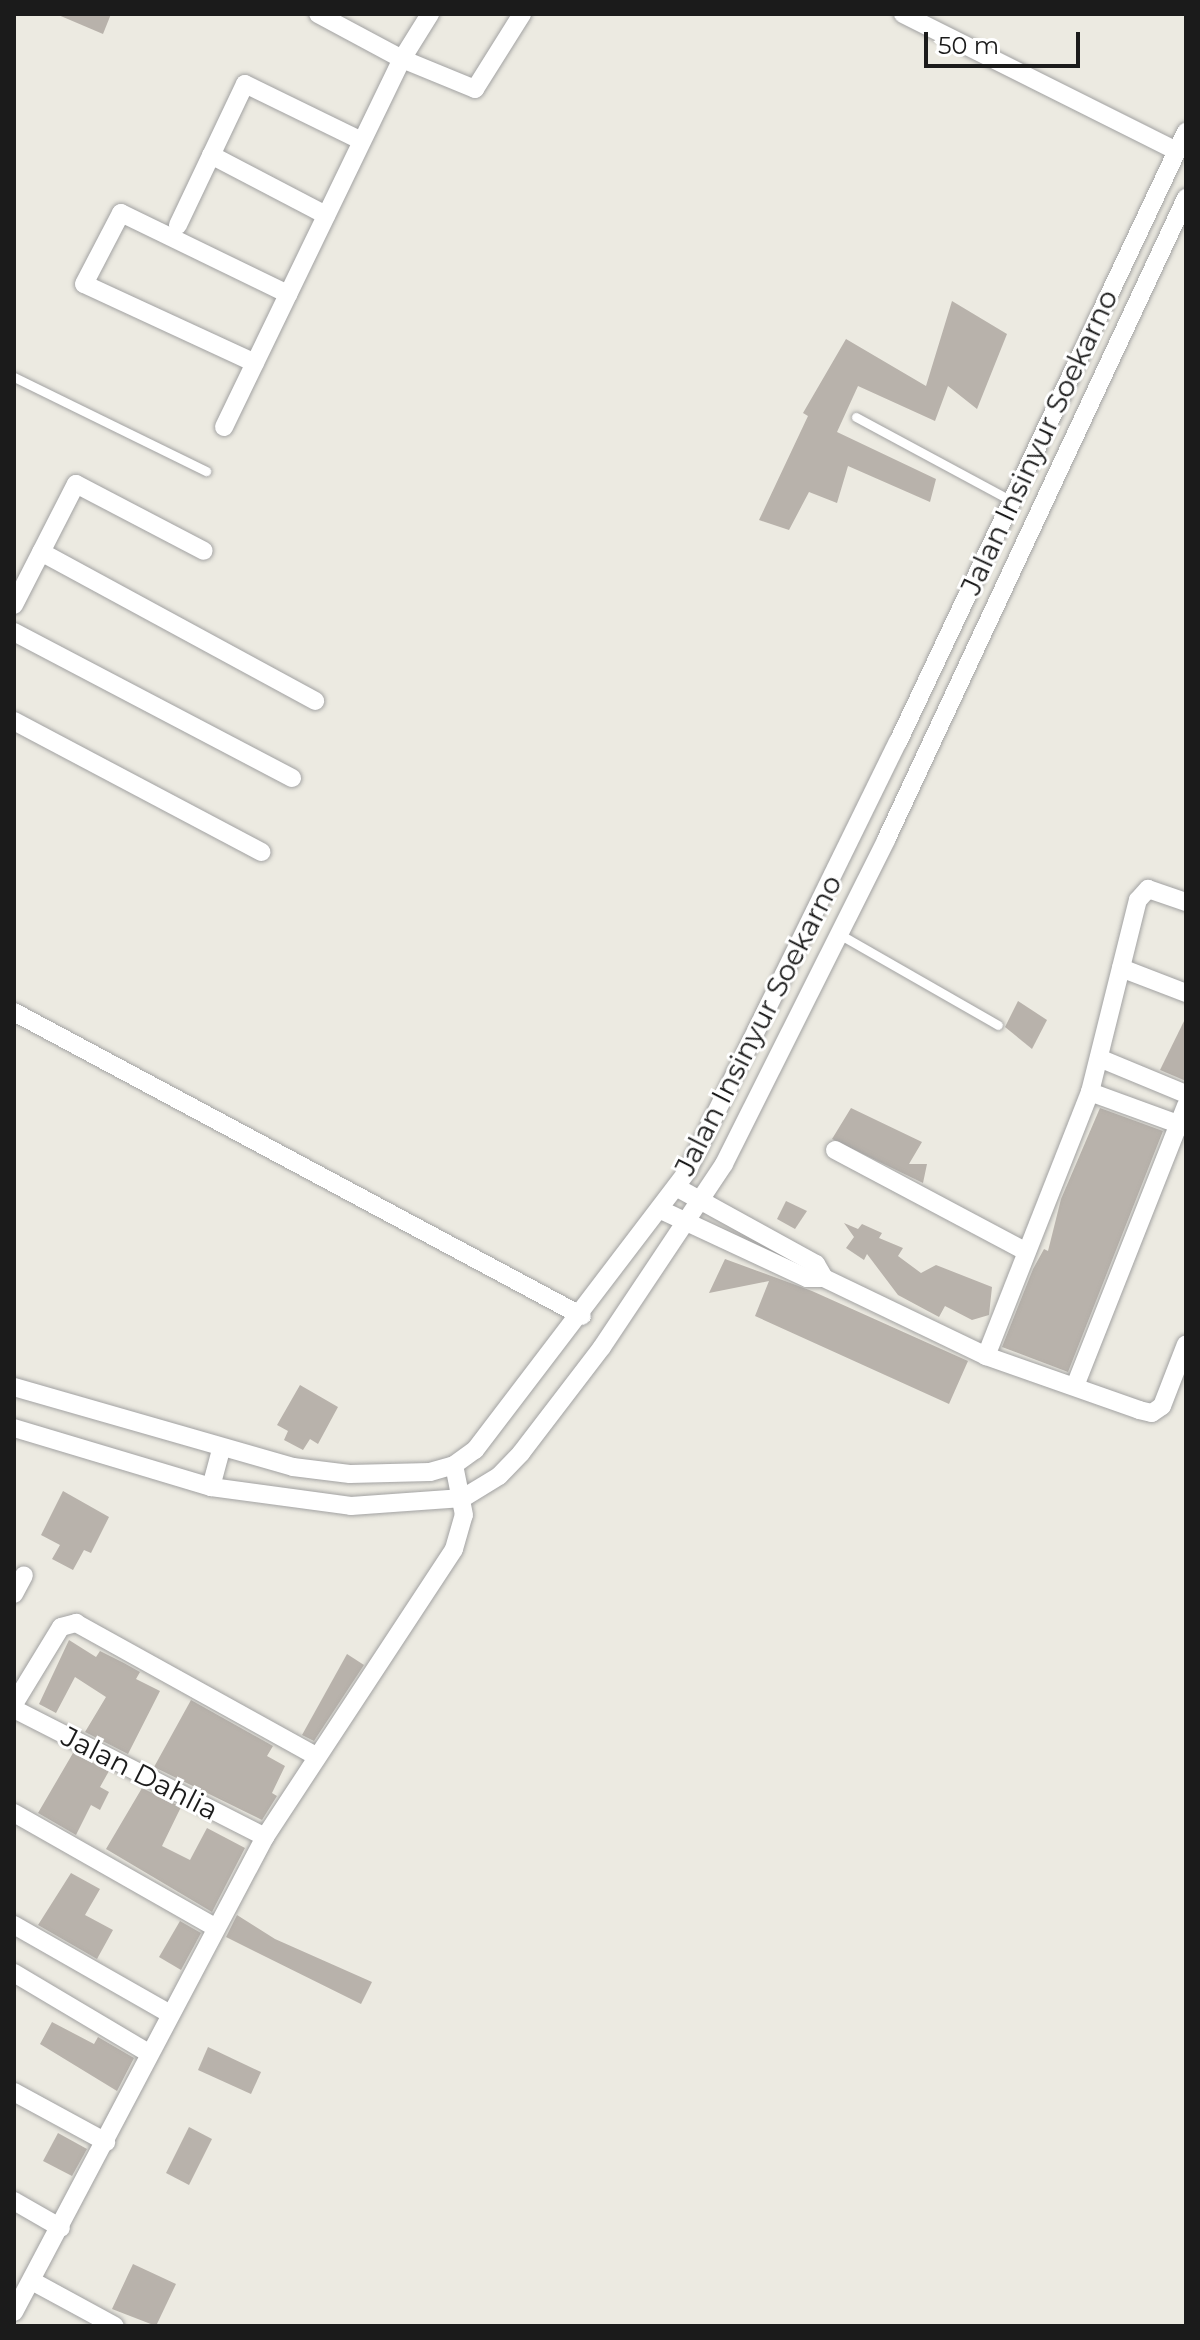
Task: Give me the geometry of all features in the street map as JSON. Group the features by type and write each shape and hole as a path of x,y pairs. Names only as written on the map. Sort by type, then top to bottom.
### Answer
{"street":[{"path":"318,14 402,59 475,89 522,14"},
{"path":"224,427 402,59 430,14"},
{"path":"903,14 1177,151"},
{"path":"178,225 245,84 362,141"},
{"name":"Jalan Insinyur Soekarno","path":"454,1465 493,1429 661,1210 727,1095 1186,132"},
{"path":"211,155 326,215"},
{"name":"Jalan Insinyur Soekarno","path":"14,1428 211,1487 351,1506 463,1498 499,1476 521,1453 702,1201 839,934 1186,198"},
{"path":"255,363 84,284 121,213 288,294"},
{"path":"14,605 76,484 204,551"},
{"path":"41,552 315,701"},
{"path":"14,632 292,778"},
{"path":"14,721 261,852"},
{"path":"893,752 918,766"},
{"path":"986,1356 1090,1092 1142,892 1156,890 1186,902"},
{"path":"1121,968 1186,993"},
{"path":"14,1012 582,1316"},
{"path":"1099,1058 1186,1094"},
{"path":"1090,1092 1183,1126"},
{"path":"1075,1386 1183,1126 1186,1105"},
{"path":"835,1150 1027,1252"},
{"path":"676,1187 816,1264 824,1278"},
{"path":"661,1210 807,1278 824,1278 986,1356 1156,1412 1186,1344"},
{"path":"14,1387 221,1449 293,1467 350,1474 430,1472 454,1465 463,1498 454,1549 265,1837 14,2312"},
{"path":"211,1487 221,1449"},
{"path":"14,1594 24,1575"},
{"path":"14,1706 61,1627 76,1623 316,1756"},
{"name":"Jalan Dahlia","path":"14,1706 265,1837"},
{"path":"14,1813 215,1927"},
{"path":"14,1925 170,2014"},
{"path":"14,1973 149,2053"},
{"path":"14,2092 106,2142"},
{"path":"14,2201 61,2228"},
{"path":"32,2281 115,2326"}],"lane":[{"path":"14,377 206,471"},
{"path":"856,417 1010,500"},
{"path":"839,934 998,1025"}],"building":[{"path":"56,14 111,14 103,34"},
{"path":"952,301 1007,334 977,409 948,386 935,421 858,386 837,432 936,479 930,502 848,466 837,503 809,492 789,530 759,520 808,416 803,413 846,339 926,386"},
{"path":"1018,1001 1047,1020 1032,1049 1005,1027"},
{"path":"1186,1017 1186,1081 1160,1070"},
{"path":"851,1108 922,1142 909,1164 927,1164 923,1183 832,1139"},
{"path":"1100,1108 1163,1131 1068,1372 1002,1347 1033,1269 1044,1249 1048,1251 1061,1199"},
{"path":"786,1201 807,1211 795,1229 777,1219"},
{"path":"844,1223 858,1229 862,1224 882,1233 879,1238 903,1248 898,1256 921,1273 936,1265 992,1287 989,1315 972,1320 945,1306 939,1317 898,1295 867,1254 864,1260 846,1248 854,1237"},
{"path":"725,1259 812,1291 968,1361 949,1404 755,1316 769,1281 709,1293"},
{"path":"300,1385 338,1407 318,1444 310,1439 303,1450 284,1440 288,1431 277,1425"},
{"path":"63,1491 109,1517 91,1553 84,1550 73,1570 52,1559 60,1545 41,1535"},
{"path":"69,1640 96,1657 100,1651 124,1663 140,1672 136,1679 160,1691 128,1754 85,1732 106,1697 75,1677 56,1713 39,1704"},
{"path":"347,1654 364,1665 314,1741 302,1735"},
{"path":"191,1700 273,1746 267,1756 285,1766 272,1793 277,1796 262,1820 154,1767"},
{"path":"73,1753 109,1771 100,1787 109,1792 100,1810 91,1805 76,1835 38,1813"},
{"path":"142,1788 181,1807 162,1846 190,1860 207,1828 245,1848 212,1912 106,1849"},
{"path":"71,1873 100,1889 85,1915 113,1930 97,1959 38,1925"},
{"path":"237,1915 275,1939 372,1982 361,2004 226,1937"},
{"path":"180,1921 201,1933 181,1970 159,1957"},
{"path":"52,2022 94,2044 98,2037 134,2058 117,2091 40,2044"},
{"path":"208,2047 261,2072 251,2094 198,2070"},
{"path":"189,2127 212,2139 189,2185 166,2173"},
{"path":"58,2133 87,2149 72,2176 43,2161"},
{"path":"133,2264 176,2284 156,2326 112,2309"}]}
